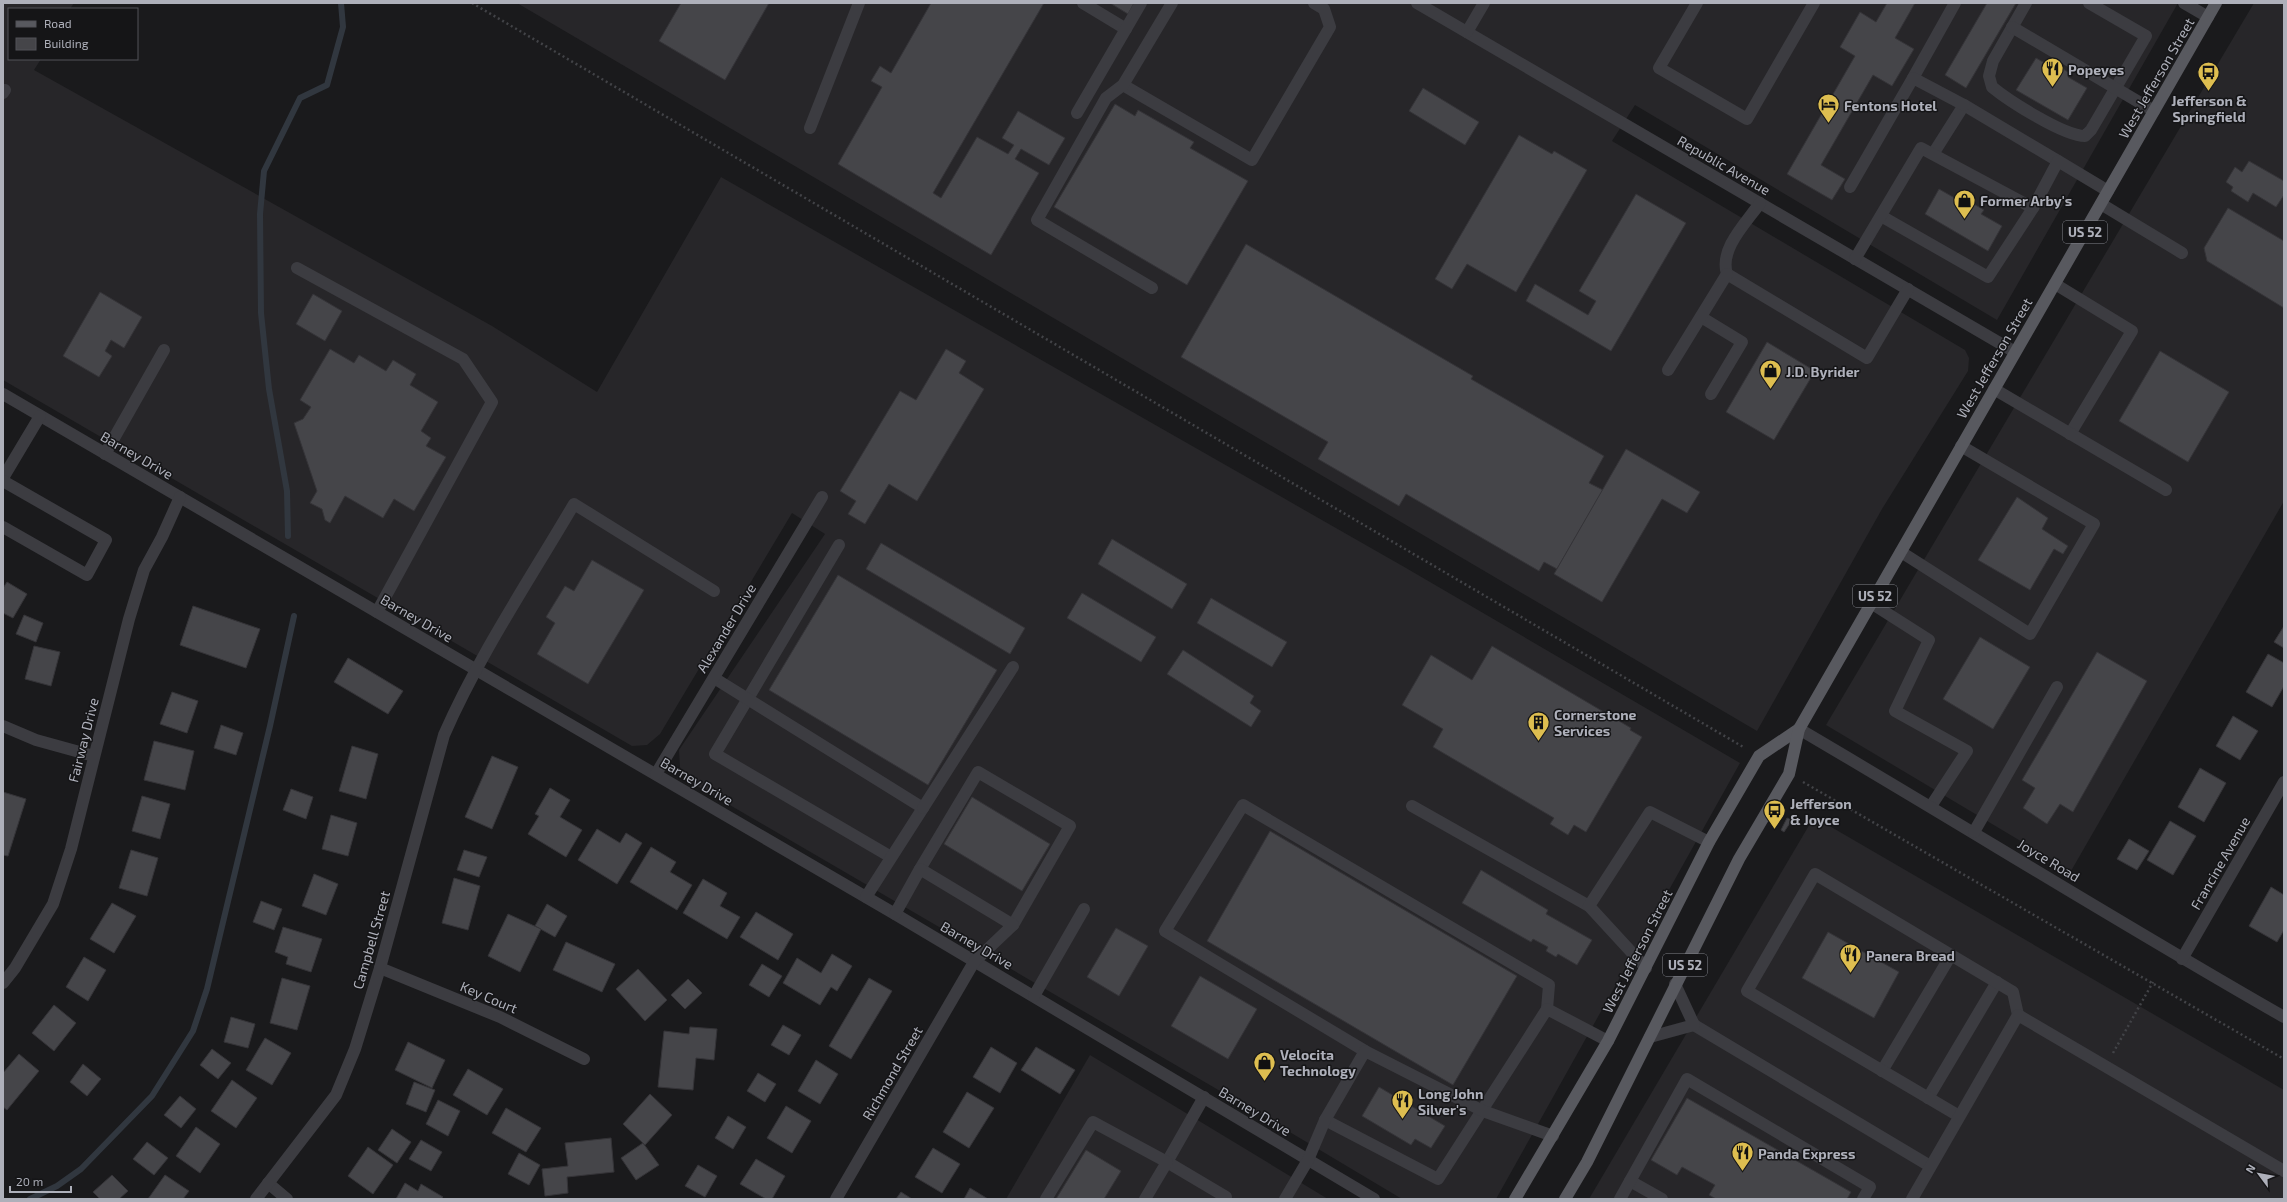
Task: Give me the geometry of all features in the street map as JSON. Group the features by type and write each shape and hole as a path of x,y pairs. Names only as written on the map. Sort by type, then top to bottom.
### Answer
{"main road":[{"name":"West Jefferson Street","path":"1565,1199 1587,1162 1739,859 1789,774 1799,729 2216,3"},
{"name":"West Jefferson Street","path":"1515,1199 1608,1042 1709,842 1759,756 1799,729"}],"street":[{"path":"810,128 859,3"},
{"path":"1083,3 1126,29"},
{"path":"1076,113 1141,3"},
{"path":"1152,288 1037,220 1106,98 1123,85 1172,3"},
{"path":"1123,85 1252,160 1330,27 1324,9 1314,3"},
{"name":"Republic Avenue","path":"1417,3 2015,352"},
{"path":"1467,32 1484,3"},
{"path":"1697,3 1659,68 1748,119 1814,3"},
{"path":"1850,186 1955,3"},
{"path":"2026,3 2003,42 1989,76 1992,87 2062,130 2077,136 2085,136 2091,130 2146,36 2090,3"},
{"path":"2184,3 2208,17"},
{"path":"2012,27 2154,111"},
{"path":"1913,78 1964,105 2108,191"},
{"path":"1933,154 1964,105"},
{"path":"1855,259 1921,148 2033,208"},
{"path":"1881,216 1988,277 2033,208 2058,161"},
{"path":"1760,203 1727,252 1724,264 1727,274 1867,358 1908,289"},
{"path":"2101,204 2182,253"},
{"path":"297,268 462,359 492,402 377,612"},
{"path":"1668,370 1727,274"},
{"path":"2054,284 2132,332 2070,434"},
{"path":"1701,317 1742,342 1710,394"},
{"path":"105,454 164,350"},
{"path":"1994,390 2166,490"},
{"name":"Barney Drive","path":"3,394 895,914 1374,1199"},
{"path":"3,527 87,575 106,540 3,479 40,416"},
{"path":"1901,552 2030,634 2094,524 1962,446"},
{"name":"Fairway Drive","path":"3,983 15,968 53,904 72,849 129,619 144,570 162,537 180,497"},
{"name":"Alexander Drive","path":"656,774 822,497"},
{"name":"Campbell Street","path":"256,1199 336,1095 355,1049 380,968 444,735 456,707 574,504 714,592"},
{"path":"839,545 746,698 715,754 891,858"},
{"path":"1871,603 1929,640 1896,711 1967,751 1931,806"},
{"path":"866,897 1013,667"},
{"path":"714,678 923,808"},
{"path":"1974,832 2056,687"},
{"path":"3,726 36,740 94,756"},
{"name":"Joyce Road","path":"1799,729 1931,806 2182,959 2284,1017"},
{"name":"Richmond Street","path":"836,1199 974,962 1013,925 1070,826 978,772 920,869"},
{"name":"Francine Avenue","path":"2182,959 2284,782"},
{"path":"1325,1120 1438,1179 1483,1111 1547,1008 1549,986 1243,806 1165,931 1365,1051 1483,1111 1553,1136"},
{"path":"1412,806 1589,906 1646,968"},
{"path":"1589,906 1650,812 1709,842"},
{"path":"895,914 920,869 1013,925"},
{"path":"1912,1199 2018,1015 2013,992 1815,874 1747,991 1959,1116"},
{"path":"1034,996 1084,909"},
{"path":"1882,1071 1951,955"},
{"name":"Key Court","path":"380,968 500,1017 584,1060"},
{"path":"1928,1098 1997,982"},
{"path":"1675,984 1694,1025 1930,1166"},
{"path":"1547,1008 1608,1042"},
{"path":"2018,1015 2284,1171"},
{"path":"1650,1037 1694,1025"},
{"path":"1285,1199 1308,1160 1325,1120 1365,1051"},
{"path":"1620,1199 1687,1079 1870,1187 1863,1199"},
{"path":"1144,1199 1204,1097"},
{"path":"1046,1199 1093,1122 1167,1162 1226,1197 1224,1199"},
{"path":"1630,1181 1662,1199"},
{"path":"268,1183 287,1199"}],"path":[{"path":"472,3 1743,746"},
{"path":"1800,781 2153,982 2284,1059"},
{"path":"2105,1066 2153,982"}],"shaded area":[{"path":"3,3 74,3 71,8 8,8 8,60 40,60 34,70 492,326 597,392 721,177 1406,568 1740,763 1496,1199 1402,1199 1263,1116 687,780 680,767 679,750 825,534 792,513 660,734 647,745 632,746 3,380"},
{"path":"517,3 2178,3 1997,320 1635,105 1612,141 1965,350 1969,358 1968,371 1882,509 1757,731"},
{"path":"2254,3 2284,3 2284,501 2071,871 1826,725"},
{"path":"1814,817 2284,1090 2284,1199 1589,1199"},
{"path":"1090,1055 1328,1199 1006,1199"}],"building":[{"path":"681,3 769,3 725,80 659,41"},
{"path":"931,3 1044,3 933,193 941,198 977,137 1008,154 1014,145 1002,138 1018,111 1065,138 1049,165 1021,149 1015,159 1039,173 991,255 838,164 882,87 871,81 880,66 891,73"},
{"path":"1110,3 1134,3 1128,14"},
{"name":"Fentons Hotel","path":"1887,3 1915,3 1895,38 1914,49 1892,86 1873,75 1821,165 1845,179 1832,200 1787,174 1855,56 1840,47 1860,12 1876,22"},
{"name":"Fentons Hotel","path":"1987,3 2016,3 1966,88 1945,75"},
{"name":"Popeyes","path":"2036,58 2050,66 2052,63 2070,73 2068,77 2087,88 2068,120 2016,90"},
{"path":"2211,74 2216,77 2210,89 2204,86"},
{"path":"1423,88 1479,122 1465,145 1409,111"},
{"path":"1115,104 1135,116 1138,110 1194,142 1190,148 1248,181 1187,285 1054,207"},
{"path":"1519,135 1552,154 1554,151 1587,170 1516,292 1467,264 1452,289 1435,279"},
{"path":"2249,161 2284,181 2284,195 2276,207 2253,193 2248,202 2231,191 2233,187 2226,182 2235,167 2242,172"},
{"name":"Former Arby's","path":"1939,189 1960,201 1962,197 1984,210 1981,214 2002,226 1988,251 1925,214"},
{"path":"1636,194 1686,223 1611,351 1526,301 1535,284 1588,315 1596,301 1579,291"},
{"path":"2228,208 2284,241 2284,308 2207,261 2204,248"},
{"path":"1246,244 1473,376 1471,379 1604,456 1589,483 1603,490 1557,569 1544,562 1539,571 1406,494 1399,506 1318,459 1328,442 1181,357"},
{"path":"100,292 142,317 124,348 111,340 105,351 112,356 99,377 63,356"},
{"path":"313,294 342,311 325,341 296,324"},
{"name":"J.D. Byrider","path":"1767,342 1815,371 1774,440 1726,412"},
{"path":"330,349 354,363 359,355 386,371 393,360 416,374 410,385 438,402 421,431 431,438 426,446 446,457 414,511 394,499 383,518 345,496 330,523 325,520 322,509 310,503 317,491 294,423 303,419 311,407 300,400"},
{"path":"946,349 966,361 959,373 984,389 917,501 889,484 865,524 848,514 856,501 840,491 900,391 916,400"},
{"path":"2160,351 2229,392 2188,462 2119,421"},
{"path":"1626,449 1700,492 1687,513 1662,499 1602,602 1554,574"},
{"path":"2017,497 2048,518 2042,529 2068,546 2063,554 2054,549 2030,590 1978,560"},
{"path":"1112,539 1187,584 1172,609 1098,564"},
{"path":"881,543 1025,628 1010,654 866,569"},
{"path":"592,560 644,590 588,684 537,654 555,623 546,617 565,586 574,591"},
{"path":"838,575 997,670 928,785 769,690"},
{"path":"7,582 27,594 13,618 3,613 3,588"},
{"path":"1082,593 1156,637 1141,662 1067,618"},
{"path":"1211,598 1287,642 1272,667 1197,623"},
{"path":"193,606 260,629 246,668 180,645"},
{"path":"24,615 43,623 36,642 16,634"},
{"path":"2284,626 2284,648 2274,642"},
{"path":"1980,637 2030,667 1993,729 1943,699"},
{"path":"34,646 60,652 51,686 25,679"},
{"name":"Cornerstone Services","path":"1492,646 1631,728 1630,730 1642,737 1586,832 1574,825 1568,835 1550,824 1554,818 1433,747 1443,729 1402,705 1431,655 1472,680"},
{"path":"1183,650 1254,696 1250,703 1261,711 1251,727 1167,674"},
{"path":"2097,652 2147,681 2073,812 2060,804 2047,824 2023,808 2035,788 2022,780"},
{"path":"2268,654 2284,663 2284,686 2272,707 2246,692"},
{"path":"348,658 403,691 388,714 334,682"},
{"path":"172,692 198,701 187,733 160,724"},
{"path":"2233,716 2258,731 2240,760 2216,746"},
{"path":"221,725 243,733 236,755 214,748"},
{"path":"154,741 194,751 185,790 144,780"},
{"path":"352,746 378,754 366,799 339,791"},
{"path":"492,756 518,767 492,829 465,817"},
{"path":"2200,768 2226,783 2204,822 2178,807"},
{"path":"550,788 570,800 560,817 582,830 566,857 528,834 539,816 535,814"},
{"path":"291,789 313,797 306,819 283,810"},
{"path":"3,792 26,799 8,856 3,855"},
{"path":"142,796 170,804 160,839 132,831"},
{"path":"972,797 1050,844 1022,891 944,844"},
{"path":"331,815 357,823 348,856 322,849"},
{"path":"1787,818 1792,820 1784,832 1781,830"},
{"path":"2170,821 2196,836 2173,875 2147,860"},
{"path":"597,829 620,843 626,833 642,843 617,884 578,860"},
{"path":"1270,831 1517,976 1453,1085 1207,941"},
{"path":"2129,839 2149,851 2137,870 2117,859"},
{"path":"651,847 676,862 670,872 692,885 677,910 630,882"},
{"path":"131,850 158,858 147,896 119,888"},
{"path":"464,850 487,857 479,877 457,870"},
{"path":"1481,870 1548,910 1546,914 1592,940 1577,965 1558,954 1556,957 1546,951 1548,947 1533,939 1531,942 1462,903"},
{"path":"314,874 338,884 326,915 302,906"},
{"path":"454,878 480,886 468,930 442,923"},
{"path":"703,879 727,893 720,906 740,917 727,939 683,913"},
{"path":"2271,887 2284,895 2284,930 2277,942 2249,926"},
{"path":"261,901 282,909 274,930 253,922"},
{"path":"112,903 136,916 114,953 90,939"},
{"path":"547,904 567,916 555,937 535,926"},
{"path":"756,912 793,934 778,960 740,937"},
{"path":"508,914 541,929 520,972 488,956"},
{"path":"283,927 322,939 311,972 286,964 288,957 275,952"},
{"path":"1116,928 1148,946 1119,996 1087,977"},
{"name":"Panera Bread","path":"1828,932 1899,972 1874,1018 1802,978"},
{"path":"566,942 615,964 602,992 553,970"},
{"path":"832,954 852,966 837,991 831,987 820,1005 783,983 797,958 821,973"},
{"path":"84,957 106,970 88,1001 66,987"},
{"path":"762,964 782,976 769,997 749,985"},
{"path":"638,969 667,1000 645,1021 616,989"},
{"path":"1200,976 1257,1009 1228,1059 1171,1026"},
{"path":"282,978 310,986 297,1030 270,1023"},
{"path":"869,978 892,991 851,1059 829,1046"},
{"path":"688,979 702,993 685,1009 671,995"},
{"path":"54,1005 76,1023 54,1051 32,1033"},
{"path":"231,1017 255,1024 248,1048 224,1042"},
{"path":"783,1025 801,1035 789,1055 771,1045"},
{"path":"690,1027 717,1029 714,1060 696,1058 693,1090 658,1087 664,1031 689,1034"},
{"path":"265,1038 291,1053 272,1085 246,1070"},
{"path":"408,1042 445,1060 432,1088 395,1070"},
{"path":"991,1047 1017,1063 1000,1093 973,1077"},
{"path":"1036,1047 1075,1070 1060,1094 1021,1070"},
{"path":"212,1049 231,1063 218,1079 200,1065"},
{"path":"19,1054 39,1071 7,1110 3,1107 3,1073"},
{"path":"816,1060 838,1074 820,1104 798,1091"},
{"path":"83,1064 101,1079 87,1096 70,1082"},
{"path":"468,1069 503,1089 487,1115 453,1095"},
{"path":"758,1073 776,1084 765,1102 747,1091"},
{"path":"232,1080 257,1098 236,1128 211,1111"},
{"path":"414,1082 435,1090 426,1112 406,1104"},
{"name":"Long John Silver's","path":"1379,1087 1445,1126 1431,1148 1415,1139 1411,1145 1362,1116"},
{"path":"967,1092 994,1108 969,1148 943,1132"},
{"path":"650,1094 672,1115 645,1145 623,1124"},
{"path":"180,1096 196,1109 181,1128 164,1115"},
{"path":"1687,1098 1851,1192 1847,1199 1716,1199 1709,1195 1715,1185 1682,1167 1677,1175 1651,1160"},
{"path":"438,1100 460,1111 448,1136 426,1124"},
{"path":"786,1106 811,1121 792,1153 767,1138"},
{"path":"506,1108 541,1128 526,1152 492,1133"},
{"path":"728,1116 746,1127 733,1149 715,1138"},
{"path":"196,1127 220,1144 200,1173 176,1156"},
{"path":"392,1129 411,1142 397,1163 378,1150"},
{"path":"611,1138 614,1172 567,1177 568,1193 545,1196 542,1169 568,1166 565,1143"},
{"path":"421,1140 442,1152 431,1171 409,1159"},
{"path":"147,1142 168,1158 154,1175 133,1159"},
{"path":"643,1143 659,1165 636,1180 621,1158"},
{"path":"368,1147 393,1165 373,1194 348,1176"},
{"path":"933,1148 960,1164 942,1193 915,1177"},
{"path":"1086,1150 1121,1171 1104,1199 1056,1199"},
{"path":"519,1153 540,1165 529,1185 508,1174"},
{"path":"756,1159 785,1176 772,1199 766,1199 740,1184"},
{"path":"698,1165 717,1176 705,1197 685,1186"},
{"path":"112,1175 128,1191 119,1199 100,1199 93,1192"},
{"path":"165,1175 189,1191 183,1199 148,1199"},
{"path":"405,1183 418,1191 421,1184 443,1197 441,1199 396,1199"},
{"path":"970,1188 988,1199 964,1199"},
{"path":"901,1192 912,1199 896,1199"}],"waterway":[{"path":"288,536 287,491 269,389 261,313 260,214 264,171 300,98 327,85 343,27 341,3"},
{"path":"30,1199 57,1186 81,1169 152,1096 193,1031 207,989 270,726 294,616"}],"place":[{"name":"Popeyes","path":"2052,88"},
{"name":"Jefferson & Springfield","path":"2209,92"},
{"name":"Fentons Hotel","path":"1829,124"},
{"name":"Former Arby's","path":"1964,220"},
{"name":"J.D. Byrider","path":"1770,390"},
{"name":"Cornerstone Services","path":"1538,742"},
{"name":"Jefferson & Joyce","path":"1774,830"},
{"name":"Panera Bread","path":"1851,974"},
{"name":"Velocita Technology","path":"1265,1082"},
{"name":"Long John Silver's","path":"1403,1120"},
{"name":"Panda Express","path":"1742,1172"}]}
